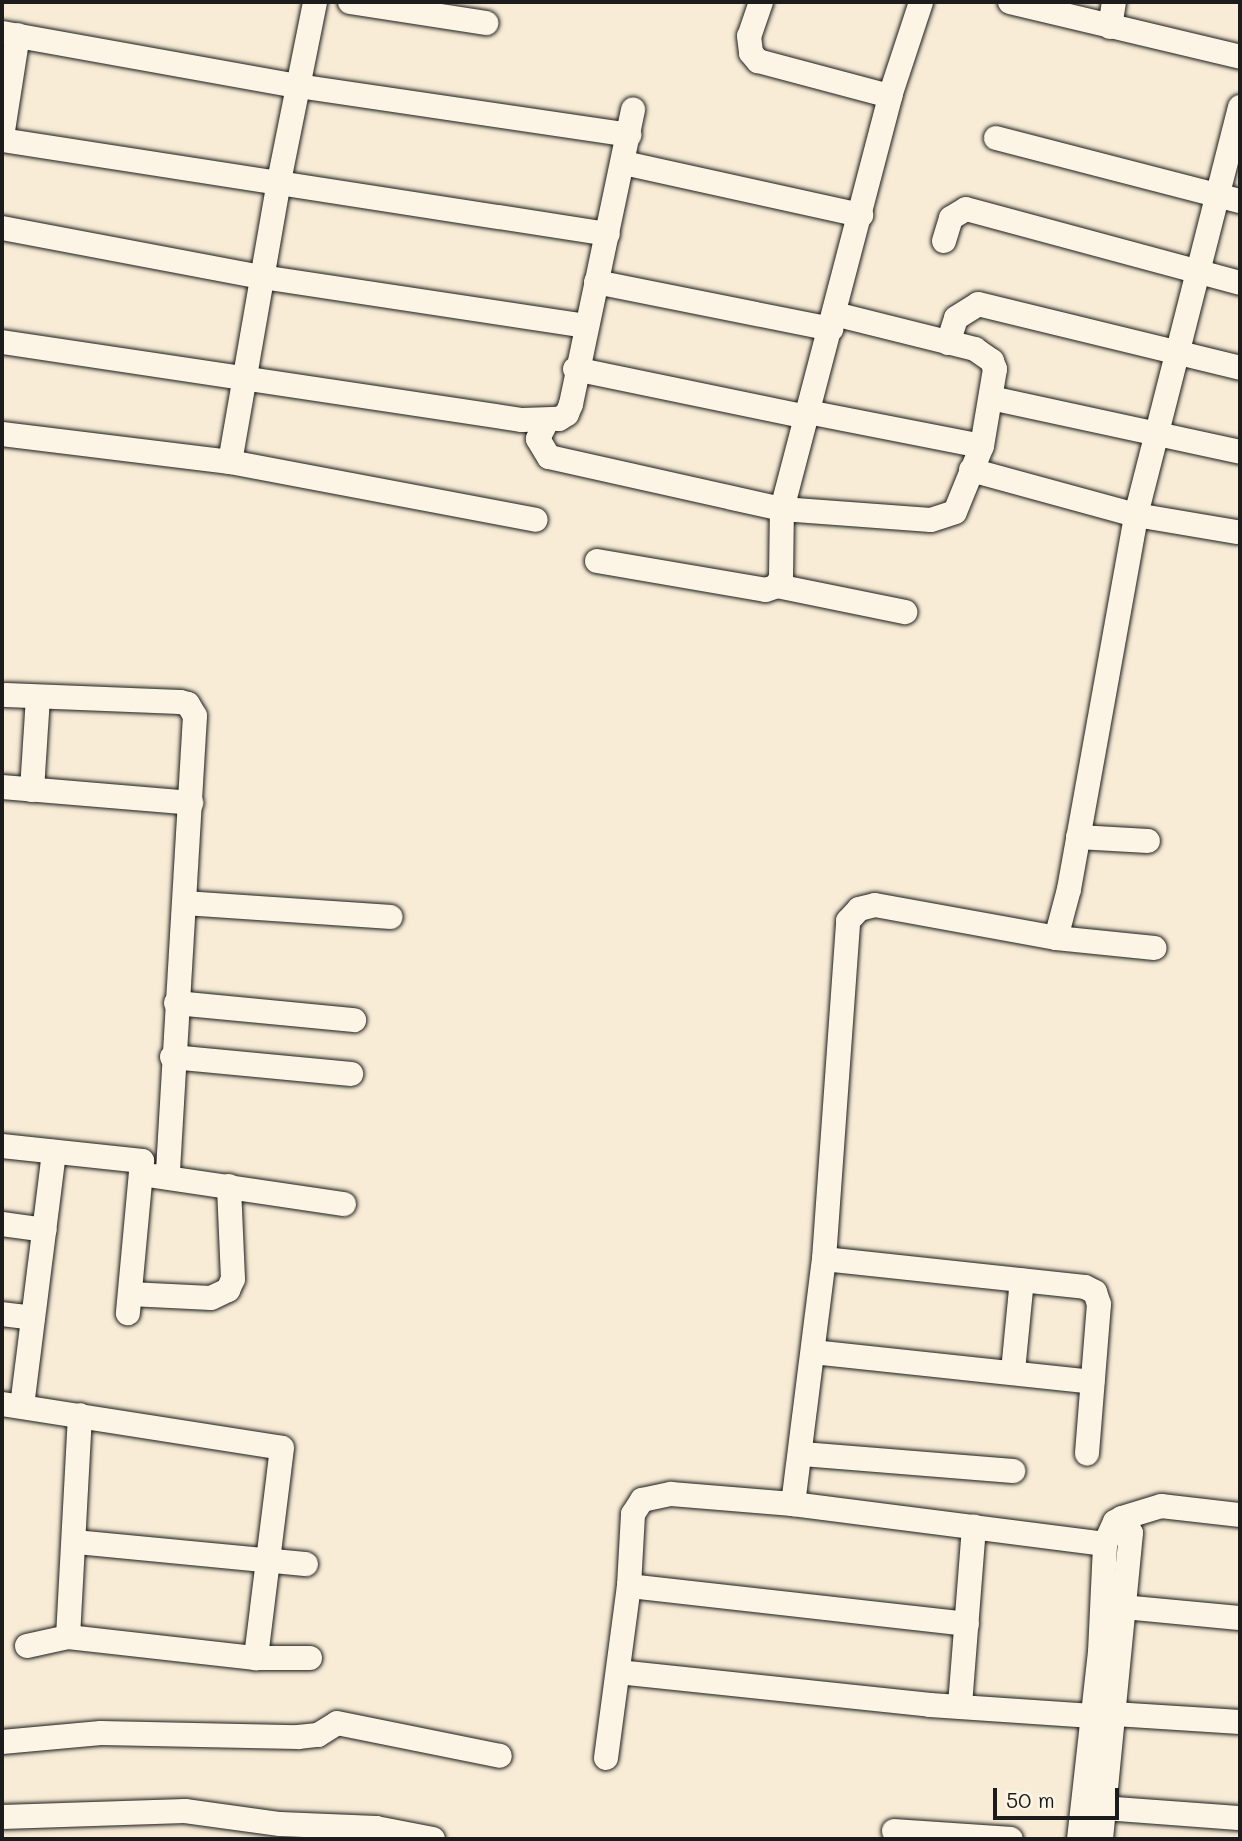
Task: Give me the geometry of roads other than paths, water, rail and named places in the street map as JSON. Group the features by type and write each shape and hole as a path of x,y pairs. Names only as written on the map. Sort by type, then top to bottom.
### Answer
{"street":[{"path":"230,462 278,186 315,2"},
{"path":"350,2 486,23"},
{"path":"761,2 749,36 751,53 758,61 890,96"},
{"path":"777,586 782,509 890,96 921,2"},
{"path":"1010,2 1240,57"},
{"path":"1110,27 1114,2"},
{"path":"608,234 278,186 2,138 10,34 298,86 629,135"},
{"path":"1056,938 1078,837 1136,516 1174,355 1198,274 1230,199 1240,107"},
{"path":"2,342 245,380 547,421 567,414 575,369 624,163 633,109"},
{"path":"996,138 1230,199"},
{"path":"624,163 861,215"},
{"path":"944,241 951,218 966,209 1198,274 1240,283"},
{"path":"2,228 262,278 585,326"},
{"path":"547,421 538,439 549,457 782,509 931,520 958,509 982,446 990,398 992,361 975,349 833,321 596,282"},
{"path":"948,343 956,318 978,304 1174,355 1240,368"},
{"path":"575,369 982,446"},
{"path":"990,398 1240,452"},
{"path":"2,434 230,462 536,520"},
{"path":"971,470 1136,516 1237,532"},
{"path":"597,561 755,589 777,586 905,612"},
{"path":"6,695 188,704 195,716 185,903 172,1056 168,1177"},
{"path":"32,790 38,696"},
{"path":"2,787 191,803"},
{"path":"1078,837 1148,841"},
{"path":"185,903 391,917"},
{"path":"793,1504 802,1454 824,1259 848,921 859,909 875,905 1056,938 1154,948"},
{"path":"176,1003 354,1020"},
{"path":"172,1056 351,1074"},
{"path":"2,1146 142,1161 129,1304 211,1298 228,1290 233,1279 229,1186"},
{"path":"54,1152 33,1318 12,1405 282,1448 256,1658"},
{"path":"141,1175 344,1204"},
{"path":"2,1224 45,1230"},
{"path":"824,1259 1022,1280 1095,1292 1099,1304 1087,1454"},
{"path":"1013,1371 1022,1280"},
{"path":"2,1314 33,1318"},
{"path":"813,1352 1013,1371 1091,1382"},
{"path":"68,1637 76,1542 80,1415"},
{"path":"802,1454 1013,1471"},
{"path":"606,1758 629,1586 633,1514 642,1500 671,1494 793,1504 974,1527 1118,1527 1131,1533 1123,1607 1079,1839"},
{"path":"1118,1527 1161,1506 1240,1515"},
{"path":"960,1705 974,1527"},
{"path":"1101,1839 1103,1715 1118,1527"},
{"path":"76,1542 306,1564"},
{"path":"629,1586 967,1624"},
{"path":"1123,1607 1240,1619"},
{"path":"27,1646 68,1637 256,1658 310,1658"},
{"path":"618,1672 727,1686 960,1705 1240,1722"},
{"path":"2,1742 101,1733 298,1737 318,1735 337,1723 500,1756"},
{"path":"1103,1808 1240,1818"},
{"path":"2,1817 185,1811 280,1824 433,1839"},
{"path":"894,1831 1011,1839"}]}
